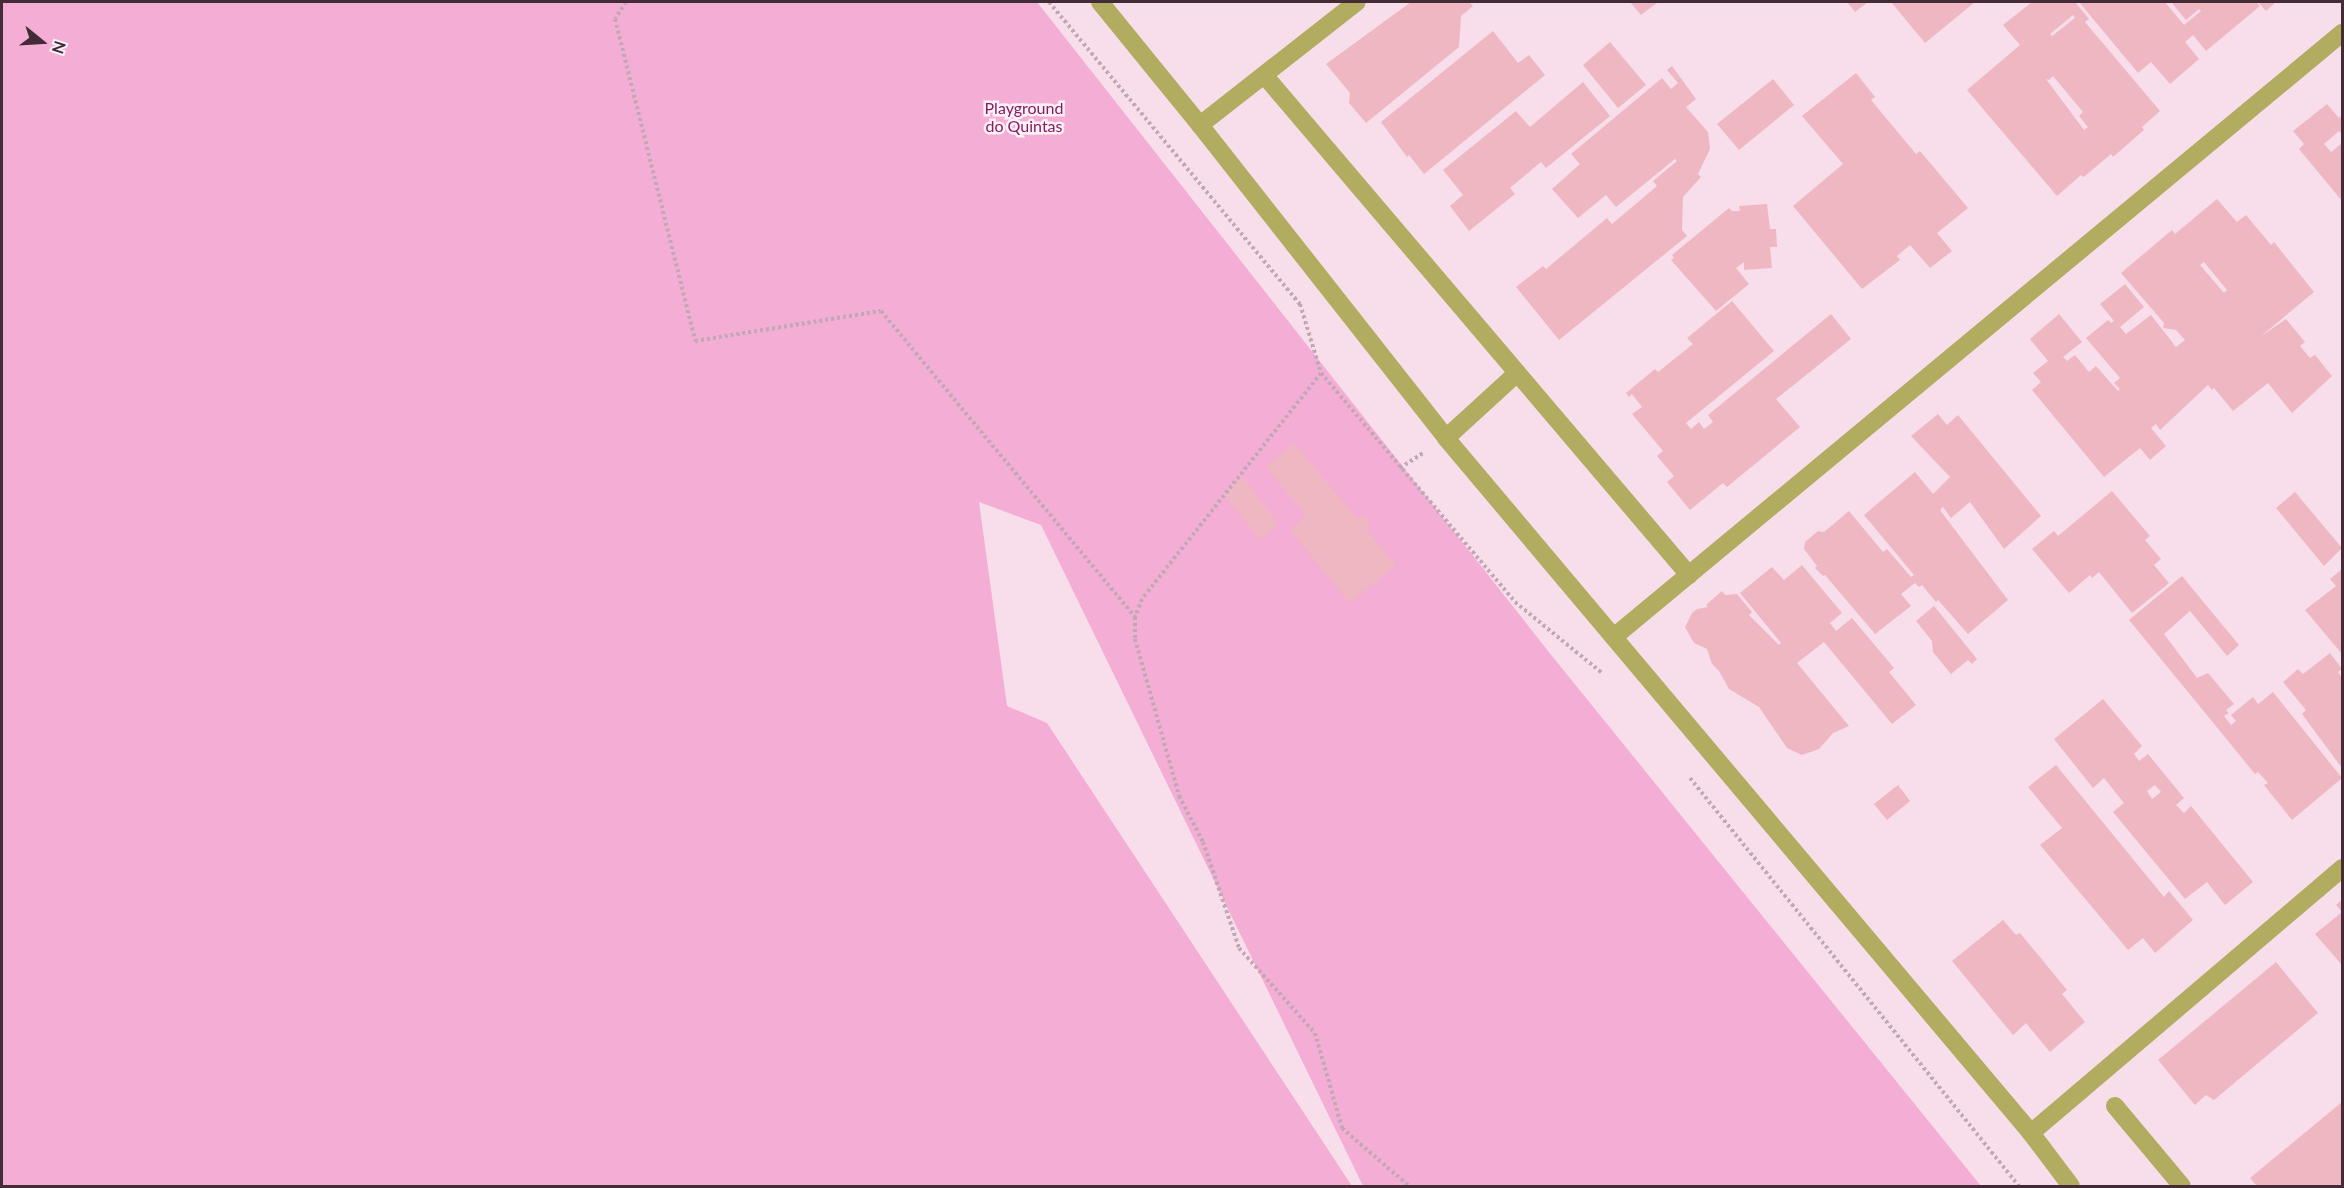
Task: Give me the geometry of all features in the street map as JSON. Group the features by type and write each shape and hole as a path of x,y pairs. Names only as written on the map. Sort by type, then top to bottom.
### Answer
{"street":[{"path":"1100,2 1200,124 1446,438 2031,1133 2071,1186"},
{"path":"1200,124 1265,76 1357,2"},
{"path":"1615,636 2343,33"},
{"path":"1265,76 1689,575"},
{"path":"1446,438 1516,374"},
{"path":"2031,1133 2343,868"},
{"path":"2115,1106 2182,1186"}],"path":[{"path":"626,2 615,19 695,341 881,311 1135,617"},
{"path":"1048,2 1300,304 1321,373 1515,602 1608,680"},
{"path":"1321,373 1142,599 1135,617 1136,639 1179,796 1203,842 1239,948 1315,1032 1342,1128 1409,1186"},
{"path":"1686,773 2019,1186"}],"green space":[{"name":"Playground do Quintas","path":"2,2 1037,2 1548,651 1981,1186 1363,1186 1041,525 979,502 1007,706 1047,723 1352,1186 2,1186"}],"building":[{"path":"1411,2 1469,2 1473,6 1461,16 1459,47 1366,123 1349,103 1350,93 1326,64"},
{"path":"1630,2 1658,2 1641,15"},
{"path":"1847,2 1868,2 1855,12"},
{"path":"1891,2 1975,2 1925,43"},
{"path":"2032,2 2075,2 2089,19 2085,22 2160,111 2142,127 2144,130 2113,157 2111,154 2085,176 2081,175 2057,196 1967,90 2020,45 2003,25","holes":["2073,15 2075,18 2052,36 2050,34","2053,76 2083,112 2079,116 2088,127 2084,130 2046,79 2049,80"]},
{"path":"2079,2 2165,2 2184,25 2201,11 2199,9 2186,20 2171,2 2256,2 2260,6 2206,51 2193,35 2185,42 2199,59 2170,84 2151,62 2138,73"},
{"path":"2258,2 2276,2 2266,11"},
{"path":"1493,31 1518,63 1529,55 1545,75 1424,174 1409,155 1407,157 1381,122"},
{"path":"1610,42 1646,85 1618,108 1583,65"},
{"path":"1672,66 1696,99 1686,107 1708,132 1710,149 1698,174 1701,177 1683,197 1682,230 1687,236 1559,340 1516,287 1543,266 1546,269 1607,218 1612,224 1657,186 1653,181 1677,161 1675,159 1616,207 1606,195 1578,218 1552,189 1580,164 1571,154 1662,78 1671,89 1678,83 1667,70"},
{"path":"1856,73 1875,97 1871,100 1916,154 1920,151 1968,208 1937,233 1952,251 1930,268 1910,245 1897,256 1900,260 1862,289 1793,206 1843,164 1802,116"},
{"path":"1773,79 1794,105 1739,150 1717,124"},
{"path":"1583,82 1610,116 1546,168 1541,162 1510,188 1515,194 1469,231 1450,206 1463,195 1443,170 1516,111 1530,127"},
{"path":"2327,104 2339,118 2342,115 2342,134 2339,131 2324,144 2331,152 2342,143 2342,201 2299,149 2304,144 2293,131"},
{"path":"2217,199 2237,222 2246,215 2271,245 2274,242 2314,292 2260,337 2286,319 2305,342 2300,346 2310,358 2315,355 2332,376 2292,413 2268,383 2233,411 2214,388 2212,390 2208,385 2160,430 2156,424 2151,428 2166,446 2150,460 2140,448 2104,477 2032,390 2041,382 2033,373 2048,361 2030,339 2059,314 2082,342 2063,357 2067,361 2075,355 2089,372 2096,366 2118,391 2120,389 2114,383 2120,378 2086,338 2108,320 2111,323 2114,321 2100,304 2125,284 2144,307 2120,327 2126,334 2151,315 2176,347 2185,340 2176,330 2163,328 2164,323 2121,273 2172,230 2175,234","holes":["2204,262 2227,290 2224,293 2200,265"]},
{"path":"1767,204 1770,229 1776,229 1777,247 1770,247 1772,268 1744,270 1744,262 1736,268 1749,284 1716,311 1671,260 1674,258 1672,255 1729,208 1732,211 1740,211 1739,206"},
{"path":"1732,301 1774,351 1686,423 1691,429 1699,422 1704,429 1713,422 1708,415 1831,314 1851,339 1776,399 1800,427 1727,487 1723,483 1690,510 1667,482 1674,476 1657,456 1663,451 1632,414 1642,407 1632,394 1629,397 1626,393 1655,369 1658,372 1693,344 1687,338"},
{"path":"1938,414 1947,425 1958,415 2041,516 2004,549 1970,502 1951,518 1943,507 1940,510 2008,600 1968,634 1938,600 1936,602 1922,585 1919,587 1915,583 1901,594 1911,606 1875,634 1825,575 1823,576 1815,568 1817,566 1804,549 1805,542 1818,531 1824,532 1849,511 1883,552 1887,549 1911,577 1914,575 1864,515 1915,472 1933,494 1950,477 1911,436"},
{"path":"1294,443 1358,519 1363,515 1371,525 1366,529 1396,565 1350,603 1290,530 1306,516 1266,466"},
{"path":"1243,477 1279,524 1259,539 1223,493"},
{"path":"2112,491 2150,536 2145,540 2161,559 2154,565 2169,583 2132,613 2099,572 2092,578 2090,575 2069,593 2032,549 2054,531 2058,536"},
{"path":"2295,492 2342,548 2324,566 2276,508"},
{"path":"1802,565 1842,613 1830,623 1836,631 1852,618 1894,668 1889,672 1916,705 1892,724 1824,642 1797,663 1849,726 1833,733 1819,749 1802,755 1787,748 1759,707 1729,689 1719,671 1712,664 1707,649 1694,643 1685,627 1692,613 1697,609 1708,607 1706,605 1722,591 1725,595 1737,594 1752,612 1749,615 1779,645 1781,643 1740,593 1772,567 1784,580"},
{"path":"2342,569 2342,654 2305,610 2336,586 2330,579"},
{"path":"2182,576 2239,645 2227,656 2190,611 2164,634 2197,678 2208,673 2234,704 2226,710 2229,713 2224,716 2231,725 2236,721 2231,715 2253,697 2258,704 2273,692 2342,778 2292,820 2264,785 2268,783 2258,772 2255,774 2129,620"},
{"path":"1934,606 1977,659 1972,664 1968,660 1951,674 1933,652 1932,641 1916,621"},
{"path":"2330,653 2342,669 2338,672 2342,678 2342,768 2302,714 2306,710 2283,682 2298,669 2303,674"},
{"path":"2103,699 2142,746 2134,754 2139,761 2148,754 2184,798 2176,805 2184,813 2191,806 2253,882 2225,905 2207,882 2185,899 2113,812 2124,803 2104,778 2093,788 2054,739","holes":["2155,785 2161,792 2152,799 2147,791"]},
{"path":"2056,765 2164,897 2169,891 2193,920 2155,953 2143,938 2128,950 2040,845 2062,828 2028,787"},
{"path":"1898,785 1910,801 1887,820 1874,804"},
{"path":"2342,900 2342,912 2336,905"},
{"path":"2342,912 2342,965 2315,934"},
{"path":"2003,920 2016,935 2020,933 2067,990 2062,994 2085,1022 2050,1052 2026,1023 2013,1035 1952,961"},
{"path":"2276,962 2318,1013 2214,1100 2206,1095 2195,1105 2158,1060"},
{"path":"2342,1102 2342,1186 2257,1186 2250,1178"}]}
